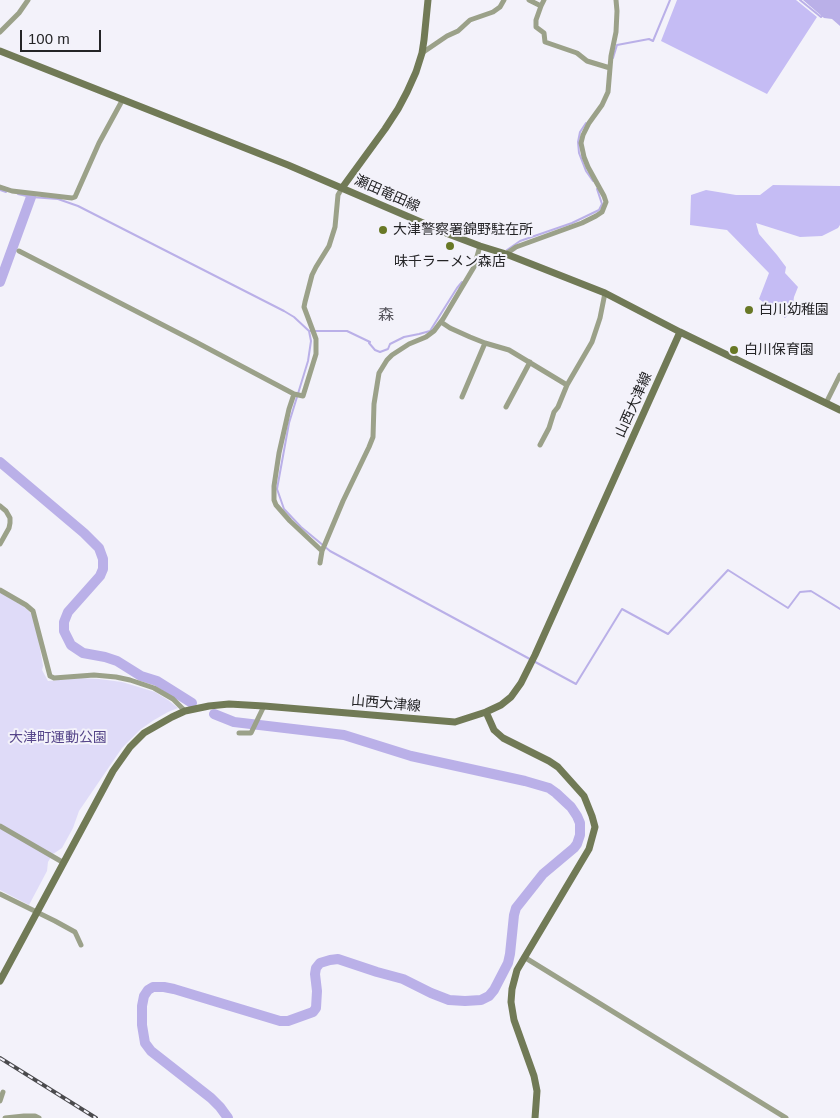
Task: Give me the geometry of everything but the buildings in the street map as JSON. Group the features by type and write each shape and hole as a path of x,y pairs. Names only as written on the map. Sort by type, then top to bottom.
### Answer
{"main road":[{"path":"342,188 398,109 416,72 422,53 428,0"},
{"name":"瀬田竜田線","path":"0,51 288,165 480,246 506,254 605,293 840,410"},
{"name":"山西大津線","path":"0,981 113,771 130,747 144,733 172,717 185,711 229,704 455,722 486,712 501,705 511,697 531,664 680,332"},
{"path":"486,712 494,730 503,738 549,761 558,768 584,796 595,827 589,849 524,957 517,970 512,989 511,1002 514,1020 534,1076 537,1091 535,1118"}],"street":[{"path":"0,32 19,13 28,0"},
{"path":"422,53 458,31 470,20 493,12 500,7 504,0"},
{"path":"529,0 541,6"},
{"path":"544,0 536,20 536,27 544,33 545,42 577,53 587,61 610,68"},
{"path":"506,254 516,247 582,223 602,212 606,202 588,167 581,143 588,123 606,99 608,92 616,32 616,0"},
{"path":"0,187 12,191 75,197 99,143 123,99"},
{"path":"19,251 294,394 303,396 316,354 316,339 304,307 312,275 329,246 335,228 338,196 342,188"},
{"path":"320,562 322,551 343,501 373,437 374,404 378,373 392,355 434,331 474,267 480,246"},
{"path":"540,445 567,385 592,342 600,318 605,293"},
{"path":"441,322 450,328 486,343 509,350 567,385"},
{"path":"462,397 486,343"},
{"path":"506,407 530,362"},
{"path":"826,403 840,375"},
{"path":"294,394 279,453 274,500 290,521 322,551"},
{"path":"0,506 10,518 10,523 0,544"},
{"path":"0,590 34,611 50,676 54,678 94,674 130,680 154,688 173,699 185,711"},
{"path":"239,732 251,734 264,706"},
{"path":"0,826 64,863"},
{"path":"0,894 75,932 82,945"},
{"path":"524,957 786,1118"},
{"path":"0,1101 3,1092"},
{"path":"5,1118 24,1116 39,1118"}],"green space":[{"name":"大津町運動公園","path":"0,592 23,606 33,616 43,666 42,670 48,681 80,678 122,682 155,692 178,708 141,729 122,748 79,811 73,828 62,848 53,854 48,862 47,871 29,905 0,890"}],"shaded area":[{"path":"677,0 796,0 817,17 767,94 661,41"},
{"path":"803,0 840,0 840,26 832,19 824,18"},
{"path":"773,185 840,186 840,225 838,228 822,236 800,237 756,223 759,234 786,267 785,273 798,287 792,311 785,318 759,299 769,273 727,230 690,225 691,195 706,190 736,195 760,195"}],"waterway":[{"path":"613,58 617,45 649,39 653,41 670,0"},
{"path":"800,0 821,17 823,15"},
{"path":"586,123 580,132 578,142 579,153 586,171 593,181"},
{"path":"507,250 520,241 572,223 599,210 602,204 597,189"},
{"path":"0,190 6,192"},
{"path":"18,194 58,199 78,206 284,311 294,317 309,331 347,331 370,342 375,350 380,352 388,349 390,344 404,337 430,331 462,282"},
{"path":"0,282 31,197"},
{"path":"475,266 495,262 502,255"},
{"path":"309,331 311,341 308,361 289,423 277,489 284,509 301,527 330,551 576,684 622,609 668,634 728,570 788,608 800,592 811,591 840,609"},
{"path":"0,462 99,548 103,559 103,569 100,576 68,612 64,622 64,631 71,645 83,653 117,661 141,676 157,681 192,703"},
{"path":"214,714 234,722 344,735 411,756 549,788 571,807 580,823 580,835 574,848 543,874 516,908 508,963 494,990 489,996 481,1000 449,1000 403,979 338,959 320,963 316,968 316,1008 313,1012 288,1021 280,1021 174,989 153,987 148,990 144,996 142,1006 142,1025 145,1043 151,1051 211,1098 228,1118"}],"railway":[{"path":"0,1058 96,1118"}],"place":[{"name":"大津警察署錦野駐在所","path":"383,230"},
{"name":"味千ラーメン森店","path":"450,246"},
{"name":"白川幼稚園","path":"749,310"},
{"name":"白川保育園","path":"734,350"}],"district":[{"name":"森","path":"386,316"}]}
